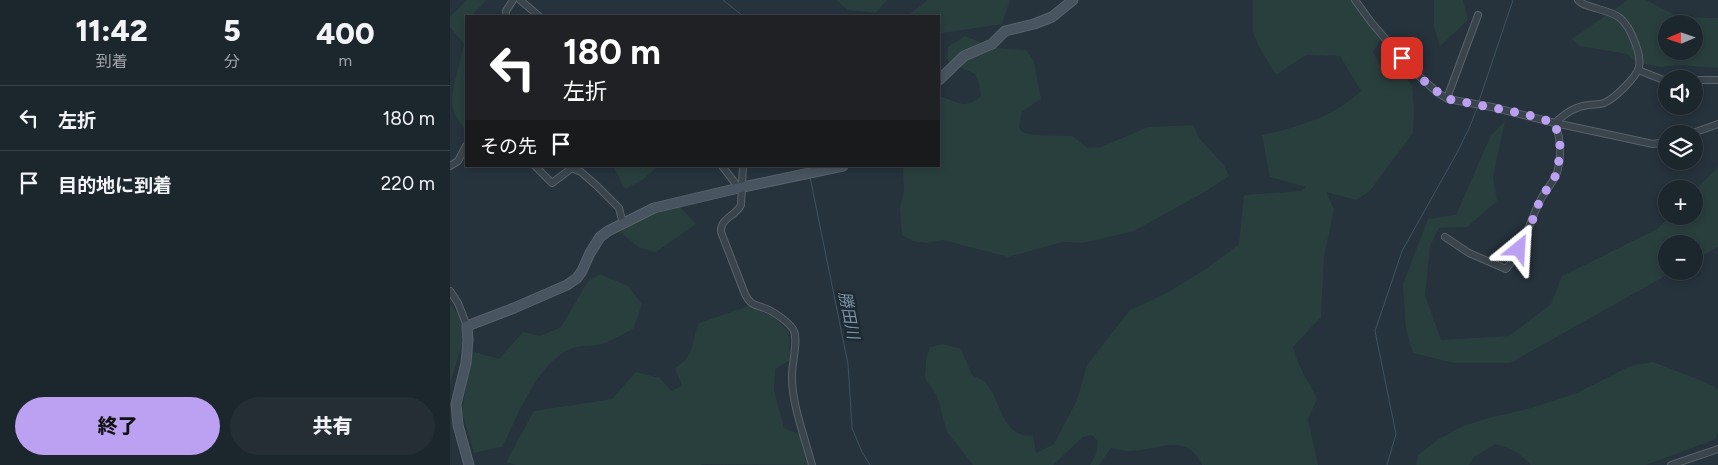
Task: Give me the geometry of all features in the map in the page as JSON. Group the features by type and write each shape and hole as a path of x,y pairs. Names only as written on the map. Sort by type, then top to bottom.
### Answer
{"street":[{"path":"506,15 506,11 514,0"},
{"path":"520,0 538,15"},
{"path":"940,79 964,56 992,44 1006,31 1052,17 1073,0"},
{"path":"1355,0 1410,68 1447,98 1457,102 1525,114 1555,123 1653,144 1658,143"},
{"path":"1555,123 1581,107 1605,102 1629,82 1640,64 1634,38 1629,28 1620,18 1605,10 1581,4 1578,0"},
{"path":"1447,98 1478,15"},
{"path":"1638,70 1658,78"},
{"path":"1703,80 1718,80"},
{"path":"1445,238 1469,253 1506,269 1527,235 1540,200 1558,172 1560,144 1555,123"},
{"path":"1703,129 1718,124"},
{"path":"450,166 458,161 465,148"},
{"path":"536,167 552,183 572,168 580,172 619,208 623,224"},
{"path":"723,167 741,187"},
{"path":"742,167 742,206 720,228 747,299 754,305 771,310 794,332 796,338 792,374 793,394 812,465"},
{"path":"466,326 568,285 582,271 600,237 661,206 838,167"},
{"path":"450,291 458,303 466,326 468,340 466,363 456,404 458,425 469,465"},
{"path":"1671,465 1718,449"}],"green space":[{"path":"467,0 486,0 474,13 475,15 465,15 465,129 454,112 452,102 455,80 464,44 450,27 450,17"},
{"path":"836,0 887,0 876,13 848,10"},
{"path":"928,0 1010,0 1002,24 942,33 940,31 940,15 908,15"},
{"path":"1253,0 1351,0 1381,39 1373,52 1383,70 1402,71 1412,86 1414,108 1413,133 1369,192 1356,200 1326,192 1334,209 1324,257 1321,317 1293,347 1300,367 1317,399 1308,419 1318,465 1202,465 1195,454 1187,448 1179,445 1169,445 1127,451 1111,448 1099,465 1090,465 1096,454 1098,441 1092,435 1083,437 1053,465 973,465 947,432 937,396 925,378 926,360 930,347 943,344 961,349 972,375 986,383 1008,425 1022,435 1033,436 1036,453 1054,444 1077,400 1087,365 1130,310 1165,294 1206,269 1239,244 1244,195 1301,191 1306,187 1270,177 1262,135 1315,120 1339,108 1361,91 1340,56 1306,55 1276,75 1258,45 1253,32"},
{"path":"1434,0 1463,0 1468,20 1440,46 1434,27"},
{"path":"1628,0 1646,0 1675,15 1658,15 1658,60 1703,60 1703,18 1718,18 1718,68 1679,65 1660,67 1636,62 1627,54 1580,46 1572,39"},
{"path":"965,36 996,48 1026,50 1034,61 1041,99 1022,112 1019,128 1022,132 1033,135 1072,136 1088,148 1101,147 1148,127 1193,125 1200,139 1224,165 1229,176 1208,190 1134,231 1083,243 1063,242 1008,257 943,240 926,243 912,241 902,235 900,209 904,190 903,167 940,167 940,96 965,104 975,101 981,96 975,74 951,63 947,58 948,47"},
{"path":"1505,121 1493,177 1497,201 1467,227 1439,228 1430,246 1425,295 1441,340 1509,336 1551,304 1562,276 1657,229 1661,225 1703,225 1703,182 1718,167 1718,247 1703,255 1703,235 1658,235 1658,280 1510,363 1454,363 1413,353 1406,330 1403,284 1428,219 1456,215 1491,135"},
{"path":"614,167 657,167 642,180 625,189"},
{"path":"679,206 696,224 656,252 640,248 620,232 639,219"},
{"path":"600,274 628,286 642,304 633,329 602,344 572,348 557,357 546,368 529,393 502,447 474,453 462,412 471,351 499,359 523,332 540,336 561,327 588,281"},
{"path":"450,304 467,326 450,385"},
{"path":"749,306 772,316 789,332 790,360 775,369 774,390 784,428 801,435 811,465 516,465 506,462 534,411 612,399 636,372 660,378 671,391 682,386 675,368 686,359 692,348 699,323"},
{"path":"1653,362 1718,389 1718,432 1716,439 1646,465 1531,465 1515,451 1495,444 1474,457 1469,465 1416,465 1418,455 1439,439 1463,426 1531,408 1577,393 1630,366"}],"waterway":[{"name":"勝田川","path":"723,0 742,15"},
{"path":"1479,101 1513,0"},
{"path":"1387,465 1396,434 1375,331 1402,251 1458,151 1477,108"},
{"name":"勝田川","path":"810,177 848,364 852,428 862,452 870,465"}],"route":[{"path":"1402,58 1410,68 1438,93 1448,99 1525,114 1555,123 1560,144 1558,172 1540,200 1527,235 1519,249"}]}
